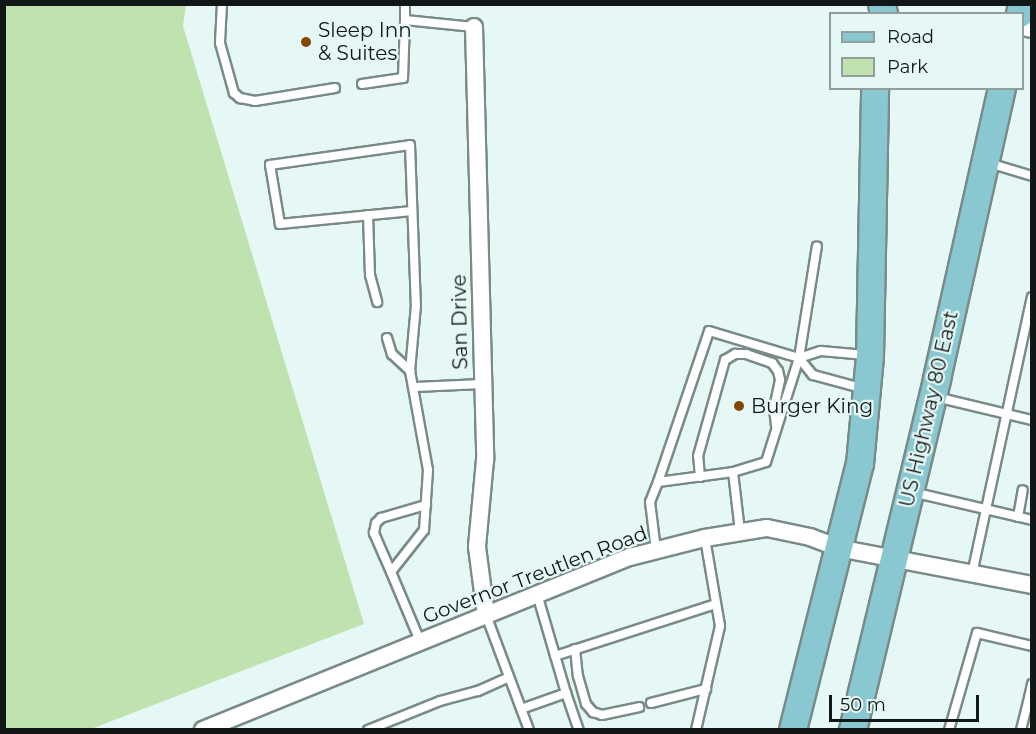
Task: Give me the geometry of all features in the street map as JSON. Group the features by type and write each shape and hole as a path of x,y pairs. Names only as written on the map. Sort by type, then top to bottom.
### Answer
{"main road":[{"path":"793,729 860,464 870,356 874,90"},
{"name":"US Highway 80 East","path":"853,729 933,397 1002,90"}],"street":[{"name":"San Drive","path":"474,27 485,460 477,547 486,615"},
{"name":"Governor Treutlen Road","path":"202,729 630,556 705,538 767,528 810,537 838,548 1032,585"}],"lane":[{"path":"222,4 220,43 234,93 240,98 255,101 335,88"},
{"path":"362,84 403,78 405,4"},
{"path":"405,20 474,27"},
{"path":"391,572 424,530 428,470 410,371 416,305 410,145 270,165 280,224 412,211"},
{"path":"986,162 1032,176"},
{"path":"368,215 370,275 377,302"},
{"path":"658,482 733,472 766,462 799,358 818,246"},
{"path":"972,574 1032,297"},
{"path":"656,550 650,502 709,331 799,358 813,375 867,390"},
{"path":"387,338 392,354 410,371"},
{"path":"799,358 821,351 870,356"},
{"path":"700,477 698,456 725,360 735,354 746,354 772,363 778,371 780,380 774,409 777,430"},
{"path":"414,387 483,384"},
{"path":"933,397 1032,420"},
{"path":"733,472 740,532"},
{"path":"1018,517 1023,490"},
{"path":"909,492 1032,520"},
{"path":"420,641 374,533 376,524 381,518 426,504"},
{"path":"696,729 720,626 705,538"},
{"path":"537,594 579,729"},
{"path":"555,656 716,604"},
{"path":"486,615 529,729"},
{"path":"950,729 976,633 1032,646"},
{"path":"575,649 578,676 586,704 593,712 602,715 639,707"},
{"path":"368,729 441,701 478,691 509,677"},
{"path":"1021,729 1032,684"},
{"path":"651,703 706,689"},
{"path":"521,710 566,693"}],"green space":[{"path":"4,5 186,5 183,26 364,624 91,729 5,729"}],"place":[{"name":"Sleep Inn & Suites","path":"306,42"},
{"name":"Burger King","path":"739,406"}]}
